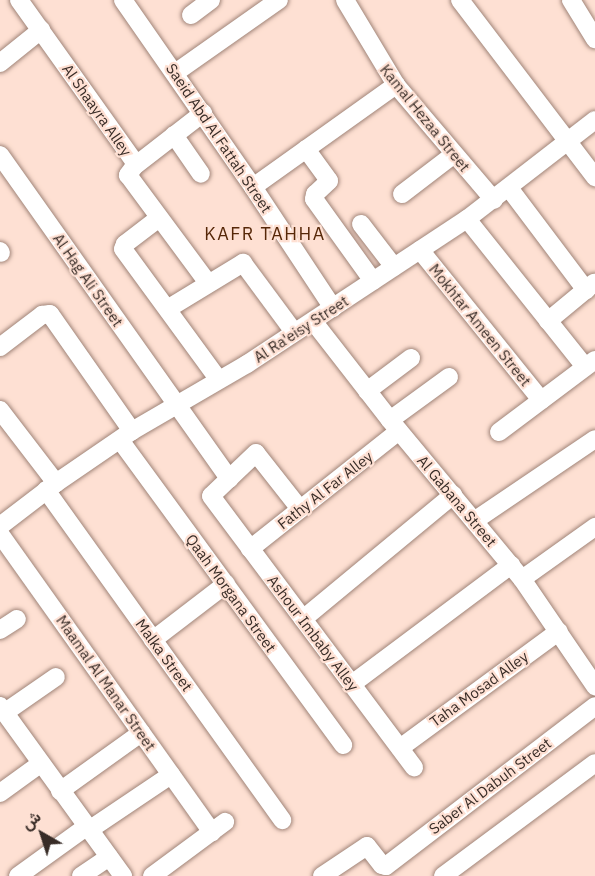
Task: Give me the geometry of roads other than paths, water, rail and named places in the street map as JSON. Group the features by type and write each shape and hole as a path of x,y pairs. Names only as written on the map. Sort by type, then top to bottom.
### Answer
{"street":[{"name":"Al Shaayra Alley","path":"19,0 136,165 127,174 159,218"},
{"name":"Saeid Abd Al Fattah Street","path":"123,0 203,113 333,308"},
{"path":"191,15 211,0"},
{"path":"175,73 279,0"},
{"name":"Kamal Hezaa Street","path":"345,0 396,85 453,155 494,200"},
{"path":"460,0 595,177"},
{"path":"571,0 595,39"},
{"path":"0,63 41,30"},
{"path":"253,187 396,85"},
{"path":"136,165 203,113"},
{"name":"Al Ra'eisy Street","path":"2,522 126,436 313,321 467,219 595,120"},
{"path":"174,135 201,174"},
{"path":"306,148 329,181 314,195 314,199 373,281"},
{"name":"Al Hag Ali Street","path":"0,155 175,406 229,479"},
{"path":"402,194 453,155"},
{"path":"509,188 590,286 548,321"},
{"path":"208,283 159,218 125,244 123,249 169,308 219,380"},
{"path":"467,219 548,321 590,363 499,432"},
{"path":"361,224 394,267"},
{"name":"Mokhtar Ameen Street","path":"420,250 541,400"},
{"path":"169,308 238,264 245,264 294,332"},
{"name":"Qaah Morgana Street","path":"0,347 42,315 50,314 126,436 226,584 343,745"},
{"name":"Al Gabana Street","path":"313,321 516,572 559,631 589,663 595,686"},
{"path":"368,391 411,358"},
{"name":"Fathy Al Far Alley","path":"250,549 300,509 449,377"},
{"name":"Malka Street","path":"0,410 153,640 282,820"},
{"path":"474,521 595,439"},
{"path":"229,479 256,453 300,509"},
{"name":"Ashour Imbaby Alley","path":"229,479 212,494 212,499 414,767"},
{"path":"303,619 453,495"},
{"name":"Maamal Al Manar Street","path":"2,522 141,733 171,775 219,827 152,876"},
{"path":"352,684 516,572 595,527"},
{"path":"153,640 226,584"},
{"path":"0,630 17,619"},
{"name":"Taha Mosad Alley","path":"400,748 559,631"},
{"path":"56,676 2,710 123,876"},
{"name":"Saber Al Dabuh Street","path":"322,876 367,846 381,865 386,866 595,706"},
{"path":"60,791 141,733"},
{"path":"443,876 595,763"},
{"path":"0,793 40,764"},
{"path":"18,876 171,775"},
{"path":"81,876 109,857"}],"district":[{"name":"KAFR TAHHA","path":"265,234"}]}
